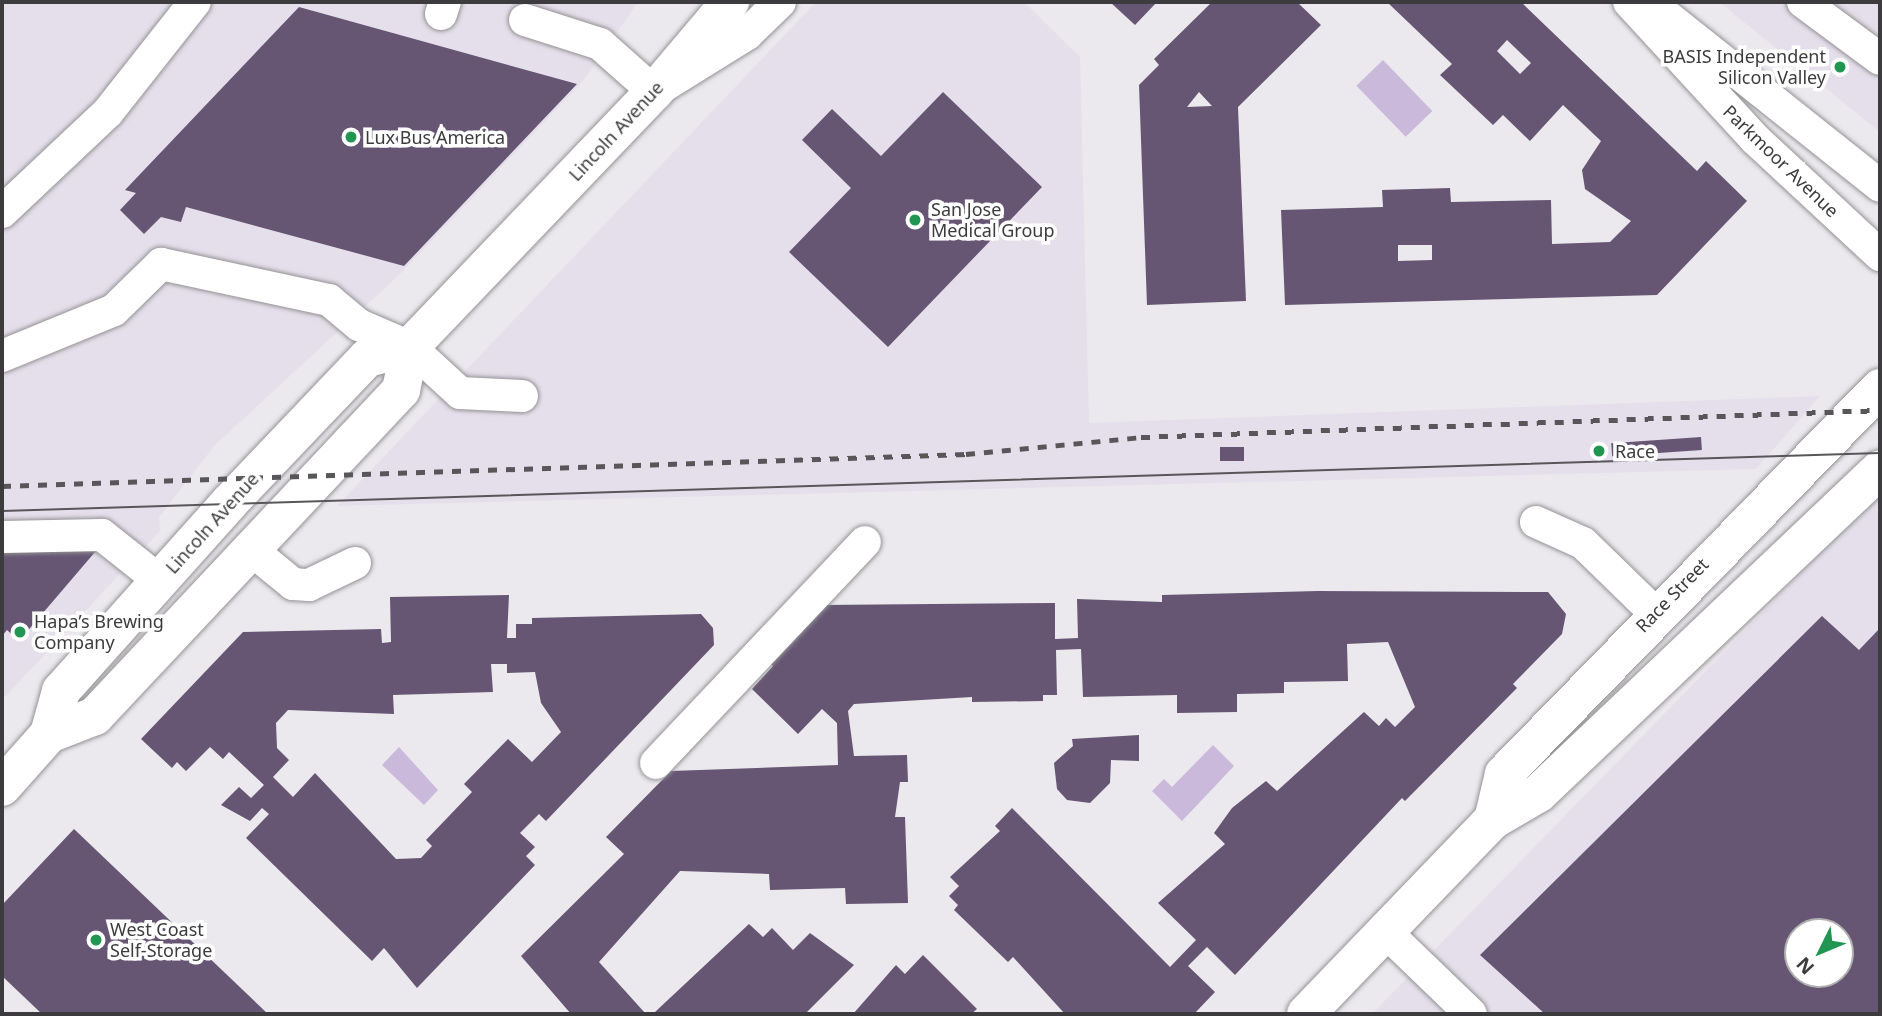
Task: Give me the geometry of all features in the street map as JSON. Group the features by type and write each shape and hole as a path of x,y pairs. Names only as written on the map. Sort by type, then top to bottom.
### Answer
{"main road":[{"name":"Lincoln Avenue","path":"2,787 49,734 61,691 160,581 367,358 410,347 654,92 730,2"},
{"name":"Lincoln Avenue","path":"49,734 95,716 249,548 401,390 410,347"},
{"name":"Race Street","path":"1493,820 1504,774 1655,613 1880,388"},
{"path":"1306,1014 1493,820 1539,793 1880,469"},
{"path":"1583,751 1615,696 1663,642 1655,613"}],"street":[{"path":"2,212 108,111 195,2"},
{"path":"525,20 600,44 654,92 747,34 780,2"},
{"name":"Parkmoor Avenue","path":"1629,2 1755,139 1880,254"},
{"path":"1650,2 1877,177"},
{"path":"1803,2 1880,59"},
{"path":"2,356 114,310 162,264 329,300 359,325 410,347 460,393 522,396"},
{"path":"1536,523 1583,543 1655,613"},
{"path":"2,537 102,535 160,581"},
{"path":"656,763 865,542"},
{"path":"249,548 293,584 309,585 355,563"},
{"path":"1385,932 1471,1014"}],"shaded area":[{"path":"2,2 638,2 583,81 398,276 215,445 159,517 160,531 2,700"},
{"path":"816,2 1024,2 1080,57 1089,423 1820,396 1756,469 337,506"},
{"name":"BASIS Independent Silicon Valley","path":"1719,2 1880,2 1880,132"},
{"path":"1383,60 1432,111 1406,137 1356,86"},
{"path":"1880,492 1880,1014 1372,1014"},
{"path":"1213,745 1234,766 1182,821 1152,791 1164,779 1172,787"},
{"path":"399,747 438,790 424,805 382,765"}],"building":[{"path":"1110,2 1157,2 1135,25"},
{"path":"1212,2 1297,2 1321,25 1238,107 1246,301 1147,305 1139,85 1159,65 1154,59","holes":["1199,92 1212,106 1187,107"]},
{"path":"1387,2 1521,2 1697,171 1706,161 1747,201 1657,295 1285,305 1281,210 1383,207 1382,190 1450,188 1451,202 1551,200 1552,244 1610,242 1631,221 1585,189 1582,170 1601,141 1563,105 1530,141 1503,115 1493,125 1440,75 1452,64","holes":["1507,40 1531,63 1520,74 1497,51","1398,245 1432,245 1432,260 1398,261"]},
{"name":"Lux Bus America","path":"299,7 577,84 404,266 186,207 181,222 161,217 144,234 120,210 136,193 125,190"},
{"name":"San Jose Medical Group","path":"943,92 1042,187 888,347 789,252 851,188 802,140 832,109 881,156"},
{"path":"1701,437 1702,450 1612,456 1611,443"},
{"path":"1220,447 1244,447 1244,461 1220,461"},
{"path":"2,541 101,545 19,641 7,630 2,636"},
{"path":"1317,591 1548,592 1566,614 1562,634 1513,684 1517,688 1405,801 1402,798 1235,975 1207,947 1188,966 1215,992 1194,1014 1065,1014 1013,957 1008,962 954,910 958,905 949,896 959,886 950,877 1000,831 995,826 1012,808 1170,967 1196,940 1158,903 1225,844 1214,833 1232,808 1266,781 1277,791 1364,712 1379,726 1386,718 1395,727 1415,707 1388,642 1347,644 1348,681 1284,682 1284,693 1237,694 1237,712 1177,713 1177,695 1083,697 1081,649 1056,650 1057,695 1043,695 1043,701 972,702 972,697 854,704 848,711 854,756 907,755 908,782 900,782 895,817 905,817 908,903 846,904 845,888 770,890 769,874 680,871 599,962 645,1013 655,1012 749,924 763,937 772,928 793,950 810,933 854,965 805,1014 571,1014 521,956 624,854 606,837 671,771 838,765 837,723 822,709 798,734 752,689 773,666 768,661 821,605 1055,603 1055,639 1078,638 1077,599 1162,602 1162,595"},
{"path":"509,595 507,638 516,638 516,624 532,624 532,618 701,614 713,628 714,645 546,821 539,814 520,833 535,847 526,856 535,865 417,988 384,948 372,961 246,838 269,814 262,808 250,821 221,805 239,787 251,798 264,785 229,752 223,759 210,747 186,771 177,762 172,768 141,739 243,632 381,629 382,643 391,642 390,597","holes":["491,664 507,664 507,673 535,672 541,703 561,732 532,762 508,739 464,784 472,792 426,840 432,846 421,858 396,859 315,773 293,797 273,777 289,760 277,748 276,723 288,710 394,714 393,695 493,692"]},
{"path":"1822,616 1859,650 1880,628 1880,1014 1545,1014 1480,955"},
{"path":"1139,735 1139,761 1111,760 1110,783 1090,803 1067,800 1057,789 1054,763 1073,746 1072,739"},
{"name":"West Coast Self-Storage","path":"74,829 268,1014 42,1014 2,976 2,905"},
{"path":"923,955 977,1009 971,1014 853,1014 896,965 905,974"}],"tram line":[{"path":"2,511 1880,453"}],"railway":[{"path":"2,486 966,454 1141,437 1880,410"}],"place":[{"name":"BASIS Independent Silicon Valley","path":"1840,67"},
{"name":"Lux Bus America","path":"351,137"},
{"name":"San Jose Medical Group","path":"915,220"},
{"name":"Race","path":"1599,451"},
{"name":"Hapa’s Brewing Company","path":"20,632"},
{"name":"West Coast Self-Storage","path":"96,940"}]}
